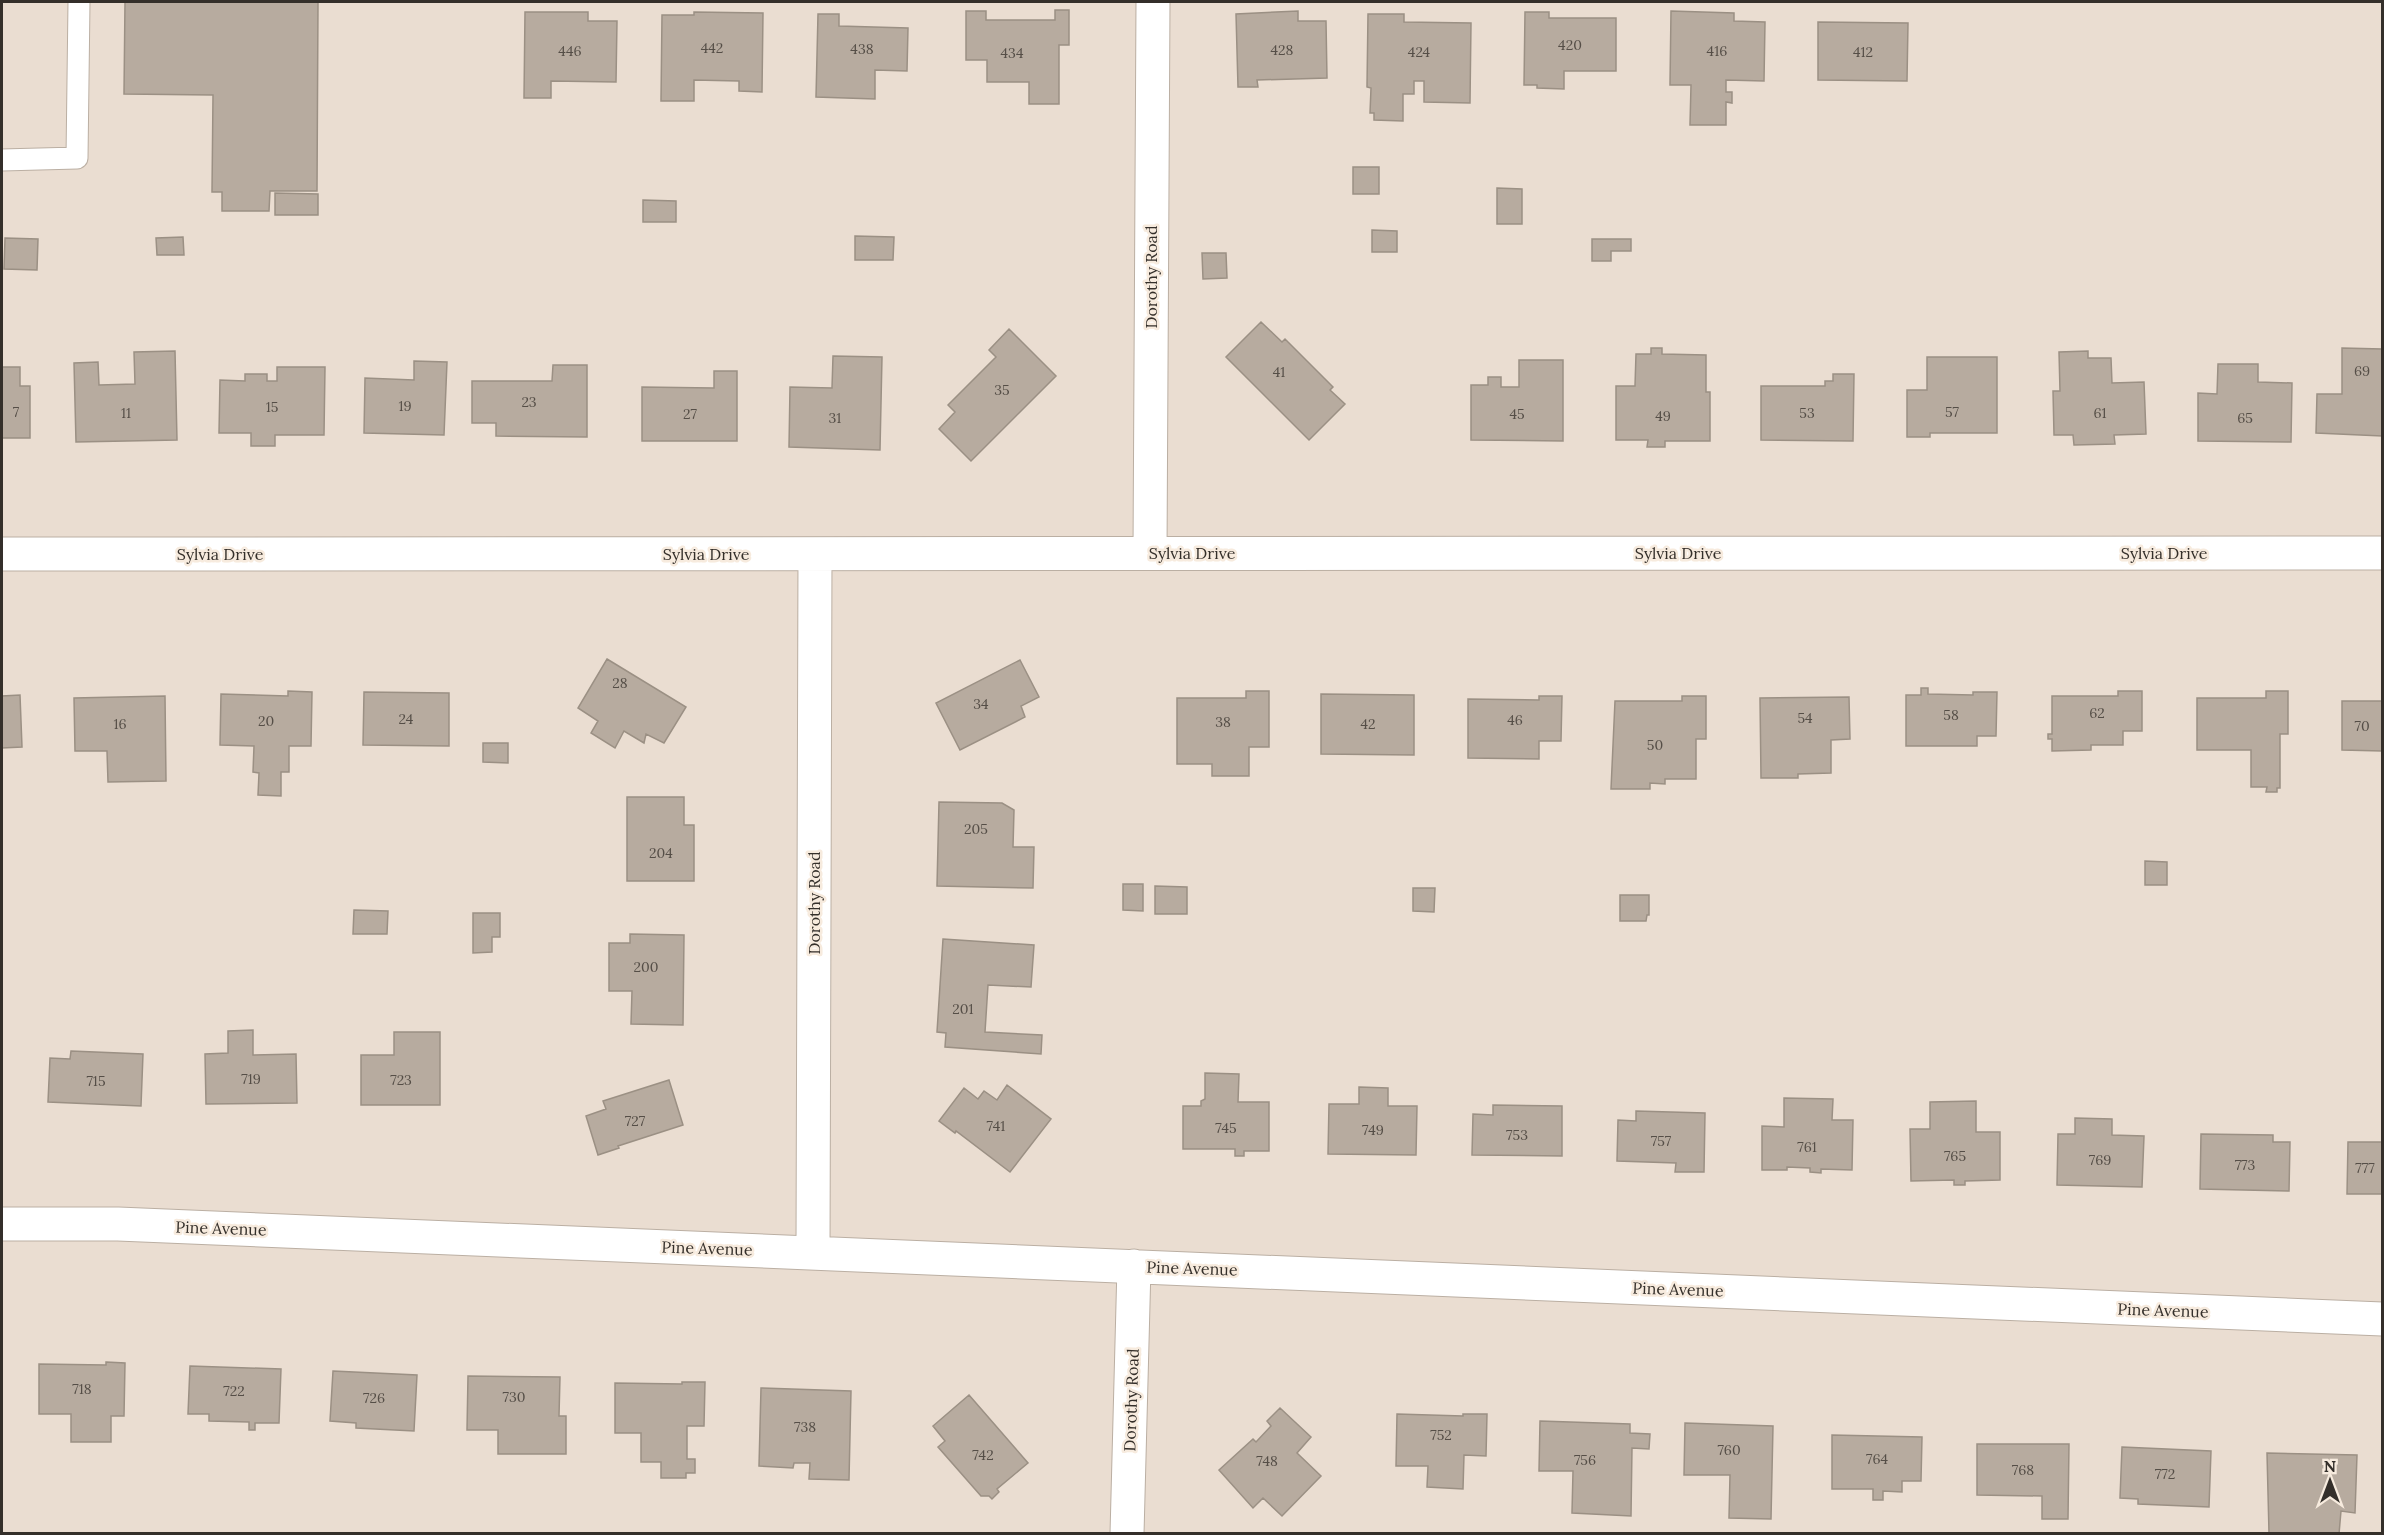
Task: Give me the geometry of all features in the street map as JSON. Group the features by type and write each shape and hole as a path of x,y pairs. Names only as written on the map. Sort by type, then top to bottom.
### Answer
{"street":[{"name":"Dorothy Road","path":"1150,553 1153,2"},
{"name":"Sylvia Drive","path":"2,554 2382,553"},
{"name":"Dorothy Road","path":"813,1252 815,554"},
{"name":"Pine Avenue","path":"2,1224 118,1224 2382,1319"},
{"name":"Dorothy Road","path":"1127,1533 1134,1266"}],"lane":[{"path":"2,160 77,158 79,2"}],"building":[{"path":"125,2 318,2 317,191 270,191 269,211 222,211 222,192 212,192 213,95 124,94"},
{"path":"1055,10 1069,10 1069,45 1059,45 1059,104 1029,104 1029,82 987,82 987,60 966,60 966,11 986,11 986,20 1055,20"},
{"path":"1298,11 1298,21 1326,21 1327,78 1257,80 1258,87 1238,87 1236,14"},
{"path":"1671,11 1734,13 1734,21 1765,22 1764,81 1726,80 1726,92 1732,92 1732,103 1726,102 1726,125 1690,125 1691,85 1670,85"},
{"path":"525,12 588,12 588,21 617,21 616,82 551,81 551,98 524,98"},
{"path":"694,12 763,13 762,92 739,91 739,81 694,80 694,101 661,101 662,15 694,15"},
{"path":"1525,12 1549,12 1549,18 1616,18 1616,71 1564,71 1564,89 1524,85"},
{"path":"818,14 839,14 839,26 908,28 907,71 875,70 875,99 816,97"},
{"path":"1368,14 1404,14 1404,22 1471,23 1470,103 1424,102 1424,81 1414,81 1414,94 1403,94 1403,121 1374,120 1374,113 1370,113 1371,88 1367,87"},
{"path":"1818,22 1908,23 1907,81 1818,80"},
{"path":"1353,167 1379,167 1379,194 1353,194"},
{"path":"1497,188 1522,189 1522,224 1497,224"},
{"path":"275,193 318,194 318,215 275,215"},
{"path":"643,200 676,201 676,222 643,222"},
{"path":"1372,230 1397,231 1397,252 1372,252"},
{"path":"855,236 894,237 893,260 855,260"},
{"path":"183,237 184,255 157,255 156,238"},
{"path":"5,238 38,239 37,270 4,269"},
{"path":"1592,239 1631,239 1631,251 1611,251 1611,261 1592,261"},
{"path":"1202,253 1226,253 1227,278 1203,279"},
{"path":"1261,322 1282,342 1285,339 1333,387 1330,390 1345,404 1309,440 1226,357"},
{"path":"1009,329 1056,376 971,461 939,429 955,412 948,405 996,357 989,350"},
{"path":"1651,348 1662,348 1662,354 1706,355 1706,392 1710,392 1710,441 1665,441 1665,447 1647,447 1648,440 1616,440 1616,386 1635,386 1636,354 1651,354"},
{"path":"2342,348 2382,349 2382,436 2316,433 2317,394 2342,394"},
{"path":"175,351 177,440 76,442 74,363 98,362 99,385 135,384 134,352"},
{"path":"2088,351 2088,358 2111,358 2112,383 2144,382 2146,434 2114,435 2115,444 2074,445 2073,435 2054,435 2053,391 2060,391 2059,352"},
{"path":"833,356 882,357 880,450 789,447 790,387 832,388"},
{"path":"1927,357 1997,357 1997,433 1930,433 1930,437 1907,437 1907,390 1927,390"},
{"path":"1519,360 1563,360 1563,441 1471,440 1471,385 1488,385 1488,377 1501,377 1501,387 1519,387"},
{"path":"414,361 447,362 444,435 364,433 365,378 414,380"},
{"path":"2218,364 2258,364 2258,382 2292,383 2291,442 2198,441 2198,393 2217,394"},
{"path":"553,365 587,365 587,437 496,436 496,423 472,423 472,381 552,381"},
{"path":"2,367 20,367 20,386 30,386 30,438 2,438"},
{"path":"277,367 325,367 324,435 275,435 275,446 251,446 251,433 219,433 220,380 245,381 245,374 267,374 267,381 277,381"},
{"path":"714,371 737,371 737,441 642,441 642,387 714,388"},
{"path":"1833,374 1854,374 1853,441 1761,440 1761,386 1825,386 1825,381 1833,381"},
{"path":"607,659 686,707 664,743 646,734 644,743 624,731 615,748 591,733 598,721 578,708"},
{"path":"1020,660 1039,697 1021,706 1025,717 960,750 936,703"},
{"path":"1921,688 1928,688 1928,694 1973,695 1973,692 1997,692 1996,736 1977,736 1977,746 1906,746 1906,695 1921,695"},
{"path":"288,691 312,692 311,746 289,746 289,772 281,772 281,796 258,795 259,773 253,772 254,746 220,745 221,694 288,696"},
{"path":"1246,691 1269,691 1269,747 1249,747 1249,776 1212,776 1212,764 1177,764 1177,698 1246,698"},
{"path":"2118,691 2142,691 2142,731 2123,731 2123,745 2091,745 2091,750 2052,751 2052,739 2048,739 2048,734 2052,734 2052,696 2118,696"},
{"path":"2266,691 2288,691 2288,734 2280,734 2280,788 2277,788 2277,792 2266,792 2267,787 2251,787 2251,750 2197,750 2197,698 2266,698"},
{"path":"364,692 449,693 449,746 363,745"},
{"path":"1321,694 1414,695 1414,755 1321,754"},
{"path":"20,695 22,747 2,748 2,696"},
{"path":"165,696 166,781 108,782 107,751 75,751 74,698"},
{"path":"1539,696 1562,696 1561,741 1539,741 1539,759 1468,758 1468,699 1539,700"},
{"path":"1682,696 1706,696 1706,739 1696,739 1696,779 1665,779 1665,784 1650,783 1650,789 1611,789 1615,701 1682,701"},
{"path":"1849,697 1850,739 1831,740 1831,773 1798,774 1798,778 1761,778 1760,698"},
{"path":"2342,701 2382,701 2382,751 2342,750"},
{"path":"483,743 508,743 508,763 483,762"},
{"path":"627,797 684,797 684,825 694,825 694,881 627,881"},
{"path":"939,802 1002,803 1014,810 1013,847 1034,847 1033,888 937,886"},
{"path":"2145,861 2167,862 2167,885 2145,885"},
{"path":"1123,884 1143,884 1143,911 1123,910"},
{"path":"1155,886 1187,887 1187,914 1155,914"},
{"path":"1413,888 1435,888 1434,912 1413,911"},
{"path":"1620,895 1649,895 1649,915 1646,921 1620,921"},
{"path":"354,910 388,911 387,934 353,934"},
{"path":"473,913 500,913 500,937 492,937 492,952 473,953"},
{"path":"630,934 684,935 683,1025 631,1024 632,991 609,991 609,943 630,943"},
{"path":"943,939 1034,945 1031,987 988,985 985,1032 1042,1035 1041,1054 945,1047 946,1033 937,1032"},
{"path":"253,1030 253,1055 296,1054 297,1103 206,1104 205,1054 228,1053 228,1031"},
{"path":"394,1032 440,1032 440,1105 361,1105 361,1055 394,1055"},
{"path":"71,1051 143,1054 141,1106 48,1102 50,1058 70,1059"},
{"path":"1205,1073 1239,1074 1238,1102 1269,1102 1269,1151 1244,1151 1244,1156 1235,1156 1235,1149 1183,1149 1183,1106 1201,1106 1201,1101 1205,1099"},
{"path":"669,1080 683,1125 618,1146 619,1148 598,1155 586,1116 606,1109 603,1101"},
{"path":"1007,1085 1051,1119 1010,1172 939,1121 964,1088 978,1099 984,1091 997,1100"},
{"path":"1359,1087 1388,1088 1388,1106 1417,1106 1416,1155 1328,1154 1329,1104 1359,1104"},
{"path":"1784,1098 1833,1099 1832,1120 1853,1120 1852,1170 1821,1169 1821,1173 1810,1172 1810,1168 1787,1167 1787,1170 1762,1170 1762,1126 1784,1127"},
{"path":"1976,1101 1976,1132 2000,1132 2000,1180 1965,1181 1965,1185 1954,1185 1954,1180 1911,1181 1910,1129 1930,1129 1930,1102"},
{"path":"1493,1105 1562,1106 1562,1156 1472,1155 1473,1114 1493,1115"},
{"path":"1636,1111 1705,1113 1704,1172 1675,1172 1676,1163 1617,1161 1618,1120 1636,1121"},
{"path":"2075,1118 2112,1119 2112,1135 2144,1136 2142,1187 2057,1185 2058,1134 2075,1134"},
{"path":"2201,1134 2273,1135 2273,1142 2290,1142 2289,1191 2200,1189"},
{"path":"2348,1142 2382,1142 2382,1194 2347,1194"},
{"path":"106,1362 125,1363 124,1416 111,1416 111,1442 71,1442 71,1414 39,1414 39,1364 106,1365"},
{"path":"190,1366 281,1369 279,1423 255,1423 255,1430 249,1430 249,1422 209,1421 209,1414 188,1414"},
{"path":"333,1371 417,1375 414,1431 356,1428 356,1423 330,1421"},
{"path":"468,1376 560,1377 559,1416 566,1416 566,1454 498,1454 498,1430 467,1430"},
{"path":"682,1382 705,1382 704,1426 687,1426 687,1459 695,1459 695,1473 686,1473 686,1478 661,1478 661,1462 641,1462 641,1433 615,1433 615,1383 682,1384"},
{"path":"761,1388 851,1391 849,1480 809,1479 810,1463 794,1463 793,1468 759,1466"},
{"path":"969,1395 1028,1463 997,1489 999,1492 992,1499 989,1496 981,1496 938,1447 945,1441 933,1426"},
{"path":"1280,1408 1311,1437 1297,1453 1321,1476 1282,1516 1263,1498 1253,1508 1219,1470 1253,1439 1256,1442 1271,1426 1267,1421"},
{"path":"1397,1414 1463,1416 1463,1414 1487,1414 1486,1456 1464,1455 1463,1489 1427,1487 1428,1466 1396,1466"},
{"path":"1540,1421 1630,1424 1630,1433 1650,1434 1649,1449 1632,1448 1631,1516 1572,1513 1573,1471 1539,1471"},
{"path":"1685,1423 1773,1426 1771,1519 1729,1518 1730,1475 1684,1475"},
{"path":"1832,1435 1922,1437 1921,1481 1902,1481 1902,1492 1883,1491 1883,1500 1873,1500 1873,1489 1832,1489"},
{"path":"1977,1444 2069,1444 2068,1519 2042,1519 2042,1496 1977,1495"},
{"path":"2122,1447 2211,1451 2209,1507 2138,1504 2138,1499 2120,1498"},
{"path":"2267,1453 2357,1455 2355,1513 2341,1511 2339,1534 2269,1533"}]}
